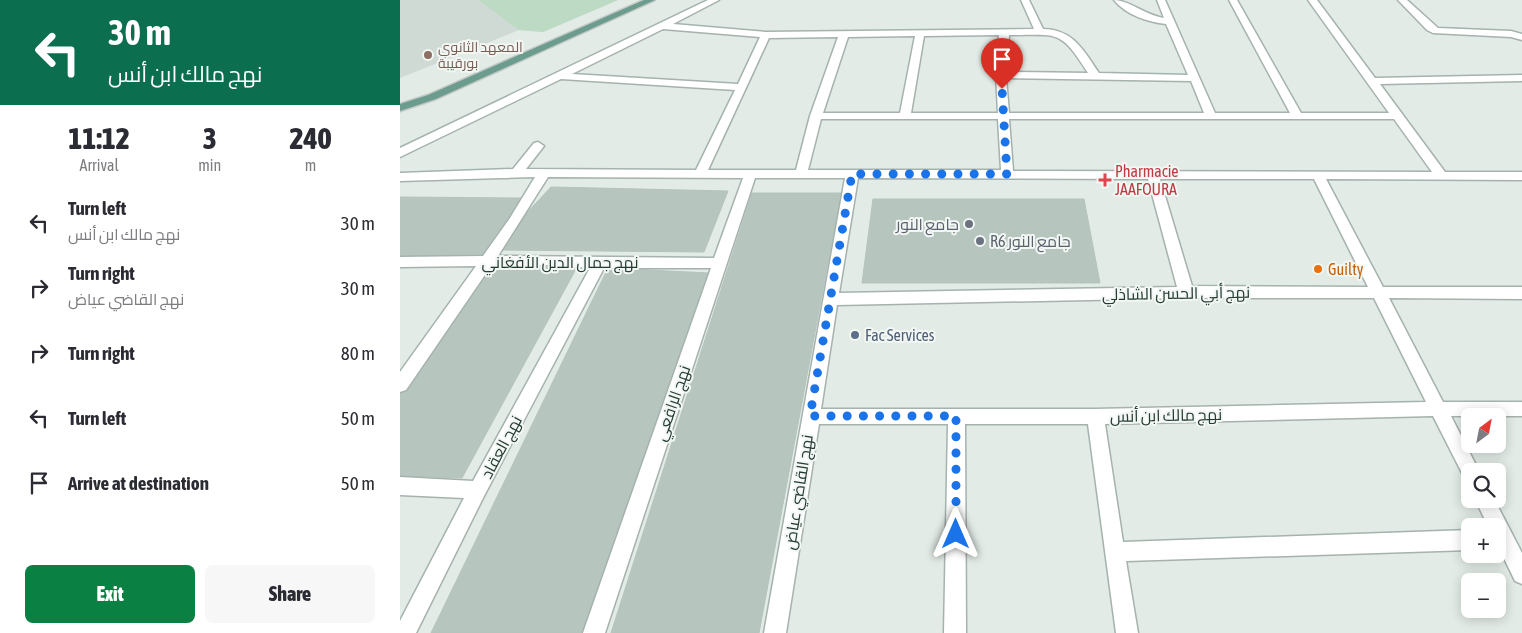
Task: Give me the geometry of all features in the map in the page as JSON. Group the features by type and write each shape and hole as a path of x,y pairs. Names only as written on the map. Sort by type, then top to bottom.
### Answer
{"main road":[{"path":"400,114 432,97 651,0"},
{"path":"400,108 432,97"}],"street":[{"path":"400,153 715,0"},
{"path":"1025,0 1040,32"},
{"path":"1118,0 1125,7 1161,21 1170,21"},
{"path":"1161,0 1211,116"},
{"path":"1233,0 1297,116"},
{"path":"1312,0 1442,176"},
{"path":"1402,0 1430,28 1436,31 1522,36"},
{"path":"661,26 766,35 1054,32 1067,37 1096,77"},
{"path":"1004,33 1001,75 1007,174"},
{"path":"801,174 816,116 844,34"},
{"path":"905,116 920,34"},
{"path":"700,174 766,35"},
{"path":"1001,75 1195,78"},
{"path":"559,76 742,87"},
{"path":"1371,80 1522,78"},
{"path":"816,116 1398,116"},
{"path":"517,173 538,146"},
{"path":"400,177 517,173 1522,176"},
{"path":"400,385 487,262 544,174"},
{"name":"نهج الرافعي","path":"594,633 750,174"},
{"name":"نهج القاضي عياض","path":"775,633 852,174"},
{"path":"1153,175 1186,292"},
{"path":"1318,175 1466,463"},
{"name":"نهج جمال الدين الأفغاني","path":"400,262 550,260 600,263 696,262 720,264"},
{"name":"نهج العقاد","path":"405,633 478,490 600,263"},
{"name":"نهج أبي الحسن الشاذلي","path":"830,299 1186,292 1522,293"},
{"name":"نهج مالك ابن أنس","path":"810,416 1095,417 1438,409 1522,409"},
{"path":"956,416 956,633"},
{"path":"1095,417 1127,633"},
{"path":"400,486 478,490"},
{"path":"1115,552 1461,540"},
{"path":"1506,547 1522,574"}],"shaded area":[{"name":"المعهد الثانوي بورقيبة","path":"400,0 618,0 543,32 519,30 400,78"}],"green space":[{"path":"478,0 618,0 543,32 519,30"}],"building":[{"path":"551,187 728,191 704,252 498,250 522,218"},
{"path":"752,193 841,193 759,633 611,633"},
{"path":"400,197 522,198 482,259 400,258"},
{"name":"R6 جامع النور","path":"873,199 1084,199 1100,283 862,283"},
{"path":"487,265 576,269 462,478 400,476 400,394"},
{"path":"608,268 709,273 583,633 431,633"}],"place":[{"name":"المعهد الثانوي بورقيبة","path":"428,55"},
{"name":"Pharmacie JAAFOURA","path":"1105,180"},
{"name":"جامع النور","path":"969,224"},
{"name":"R6 جامع النور","path":"980,241"},
{"name":"Guilty","path":"1318,269"},
{"name":"Fac Services","path":"855,335"}],"route":[{"path":"956,534 956,416 810,416 852,174 1007,174 1002,89"}]}
